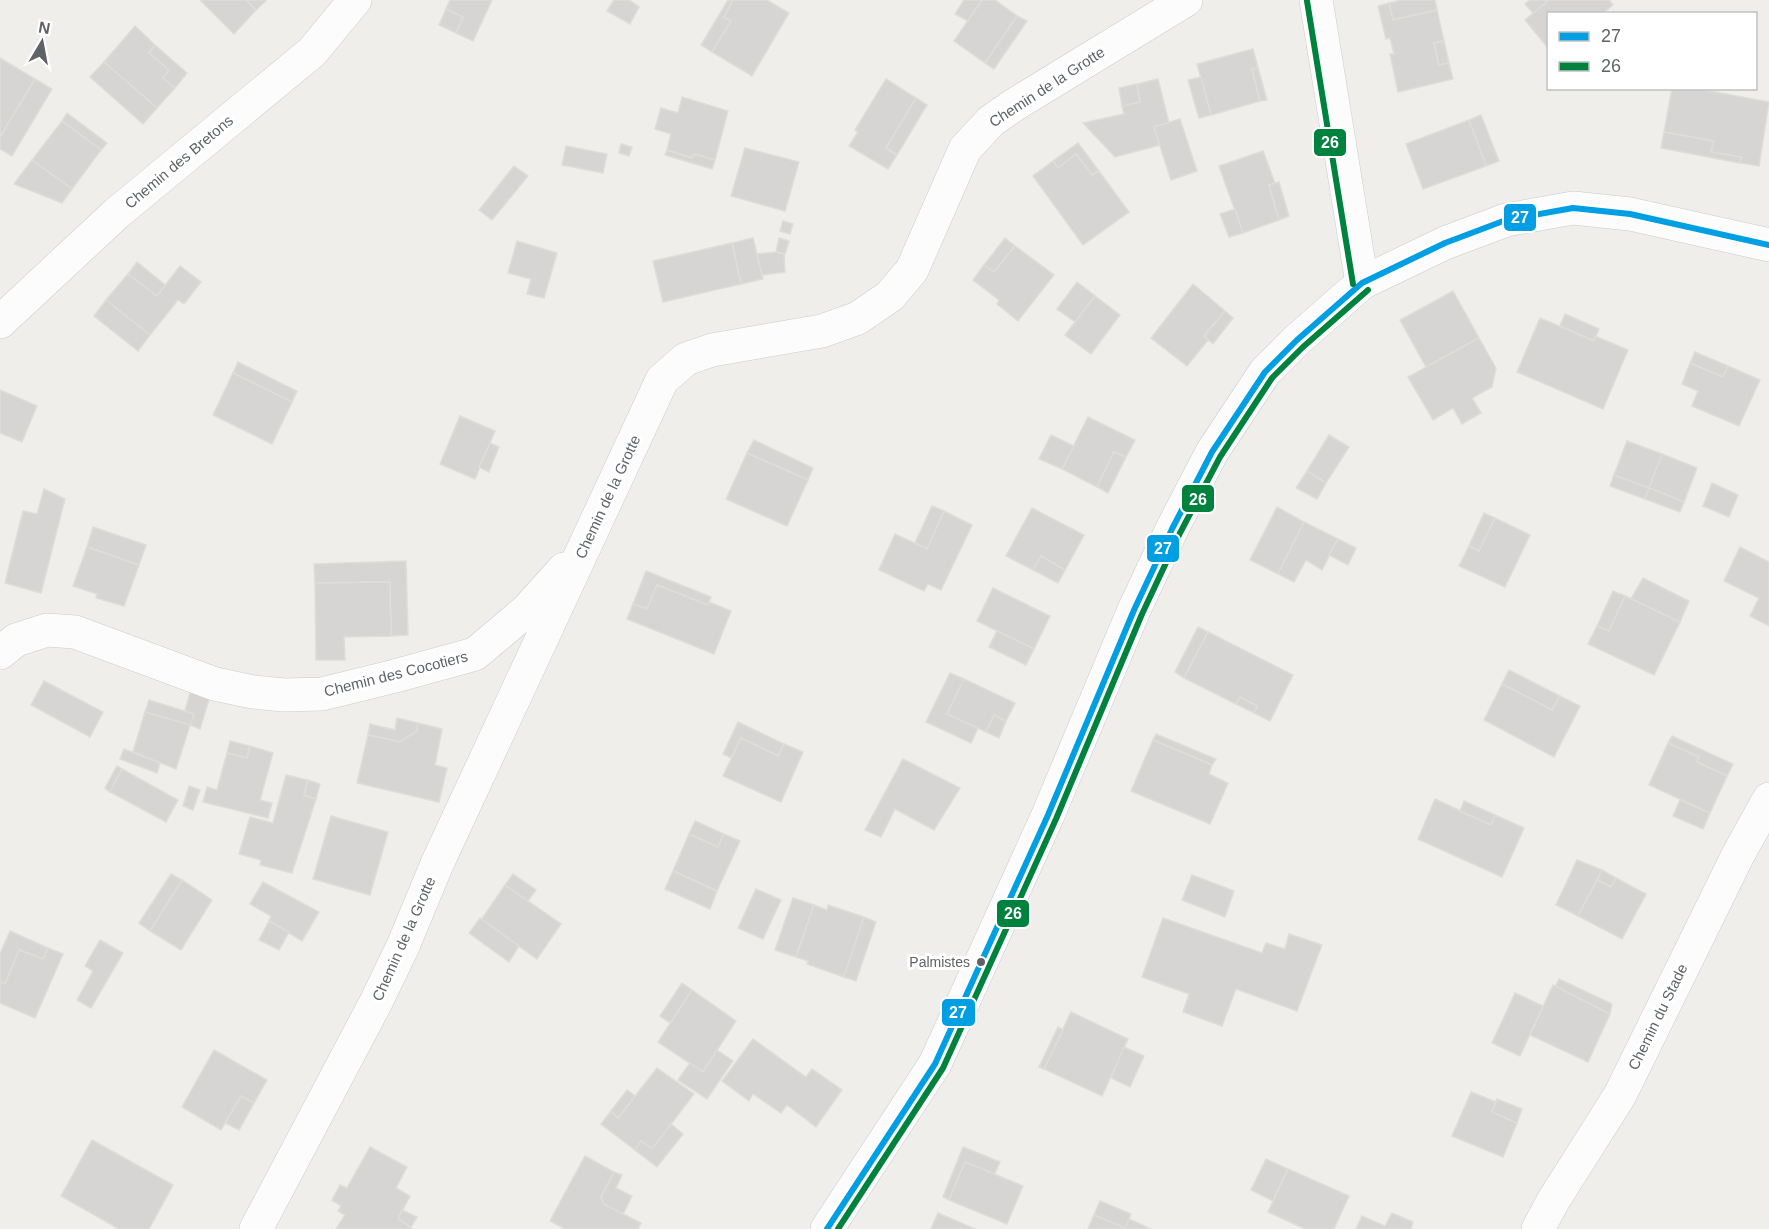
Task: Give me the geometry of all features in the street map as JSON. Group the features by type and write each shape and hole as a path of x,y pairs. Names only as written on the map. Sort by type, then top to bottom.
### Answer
{"street":[{"name":"Chemin des Bretons","path":"0,322 117,213 312,52 355,0"},
{"name":"Chemin de la Grotte","path":"256,1229 381,993 437,864 662,380 686,359 712,350 822,331 858,318 890,296 912,270 964,149 991,121 1186,0"},
{"path":"1316,0 1362,283"},
{"path":"827,1229 935,1064 1048,815 1134,610 1172,529 1212,452 1265,372 1297,340 1362,283 1445,243 1506,220 1573,208 1630,214 1769,245"},
{"name":"Chemin des Cocotiers","path":"0,653 16,640 47,630 75,632 215,684 284,696 322,694 476,654 526,611 585,547"},
{"name":"Chemin du Stade","path":"1538,1229 1553,1201 1620,1095 1738,855 1765,816"}],"building":[{"path":"200,0 246,0 256,10 234,34"},
{"path":"246,0 265,0 266,1 256,10"},
{"path":"450,0 492,0 473,41 456,33 463,17 446,9"},
{"path":"614,0 629,0 639,7 630,24 607,11"},
{"path":"728,0 733,1 724,17 731,21 712,52 701,45"},
{"path":"733,0 767,0 789,13 752,76 712,52 731,21 724,17"},
{"path":"964,0 982,0 968,21 955,14"},
{"path":"982,0 995,0 1017,16 985,63 954,41"},
{"path":"1402,0 1435,0 1437,10 1393,20 1389,3"},
{"path":"1530,0 1547,2 1533,13 1525,4"},
{"path":"1545,0 1609,0 1613,5 1604,12 1547,12 1547,47 1525,20 1547,2"},
{"path":"1389,3 1393,20 1437,10 1444,41 1434,43 1439,65 1449,63 1453,79 1398,92 1390,54 1394,54 1390,38 1386,39 1378,6"},
{"path":"446,9 463,17 456,33 439,25"},
{"path":"1017,16 1027,21 994,69 985,63"},
{"path":"135,26 155,45 149,53 169,70 163,78 175,88 157,108 104,62"},
{"path":"1444,41 1449,63 1439,65 1434,43"},
{"path":"155,45 187,73 175,88 163,78 169,70 149,53"},
{"path":"1253,49 1258,68 1252,69 1260,101 1211,115 1197,64"},
{"path":"0,58 35,79 0,137"},
{"path":"104,62 157,108 143,124 90,77"},
{"path":"1258,68 1267,100 1260,101 1252,69"},
{"path":"1201,77 1211,115 1199,118 1188,80"},
{"path":"35,79 52,89 12,156 0,149 0,137"},
{"path":"886,79 916,98 886,148 897,155 888,169 849,146 858,132 855,130"},
{"path":"1158,79 1169,123 1154,127 1160,145 1115,157 1083,123 1124,114 1122,106 1140,102 1137,84"},
{"path":"1137,84 1140,102 1122,106 1119,88"},
{"path":"1672,90 1705,90 1769,102 1759,166 1740,163 1741,157 1711,152 1714,141 1664,132"},
{"path":"682,97 728,111 715,160 694,154 692,158 667,150 671,134 655,129 661,108 678,113"},
{"path":"916,98 927,105 897,155 886,148"},
{"path":"67,113 107,143 101,150 62,121"},
{"path":"1481,115 1499,161 1486,166 1469,120"},
{"path":"1180,119 1197,171 1171,180 1154,127"},
{"path":"1469,120 1486,166 1423,189 1406,144"},
{"path":"62,121 101,150 72,189 32,160"},
{"path":"1664,132 1714,141 1711,152 1741,157 1740,163 1661,148"},
{"path":"1078,143 1099,171 1092,175 1076,154 1058,168 1053,161"},
{"path":"621,144 632,147 629,156 619,153"},
{"path":"566,146 607,154 603,173 562,165"},
{"path":"745,148 799,162 785,211 731,196"},
{"path":"667,150 692,158 694,154 715,160 712,169 665,155"},
{"path":"1263,151 1275,183 1269,185 1279,220 1243,233 1219,166"},
{"path":"1076,154 1092,175 1099,171 1129,212 1083,245 1033,176 1053,161 1058,168"},
{"path":"32,160 72,189 62,203 14,184"},
{"path":"514,166 528,176 492,220 479,210"},
{"path":"1279,182 1289,216 1279,220 1269,185"},
{"path":"1235,209 1243,233 1229,237 1220,214"},
{"path":"783,221 793,224 790,234 780,231"},
{"path":"753,238 763,279 741,284 732,243"},
{"path":"779,238 789,241 785,254 776,252"},
{"path":"1005,238 1015,246 994,272 984,265"},
{"path":"517,241 557,253 544,298 527,294 531,279 508,273"},
{"path":"732,243 741,284 663,302 653,261"},
{"path":"1015,246 1054,275 1018,321 997,304 999,300 973,280 984,265 994,272"},
{"path":"776,252 784,254 785,272 762,275 757,254"},
{"path":"137,262 165,285 157,296 128,274"},
{"path":"180,266 201,282 184,304 178,300 150,335 106,300 128,274 157,296"},
{"path":"1077,282 1095,296 1075,322 1057,309"},
{"path":"1193,284 1225,311 1204,336 1208,340 1187,366 1151,338"},
{"path":"1453,291 1479,338 1426,367 1400,320"},
{"path":"1095,296 1120,315 1091,354 1065,335"},
{"path":"106,300 150,335 138,351 94,316"},
{"path":"1225,311 1233,318 1213,344 1204,336"},
{"path":"1565,314 1599,329 1594,341 1560,326"},
{"path":"1540,318 1594,341 1595,336 1628,350 1603,409 1517,372"},
{"path":"1479,338 1496,368 1492,387 1472,398 1481,413 1462,424 1453,408 1433,420 1408,377"},
{"path":"1695,352 1728,366 1723,377 1690,363"},
{"path":"238,362 297,391 292,402 233,373"},
{"path":"1690,363 1723,377 1728,366 1760,380 1739,426 1692,406 1698,391 1682,384"},
{"path":"233,373 292,402 272,444 213,415"},
{"path":"0,390 37,406 22,442 0,433"},
{"path":"460,416 495,431 475,479 440,464"},
{"path":"1088,417 1135,440 1126,457 1114,452 1097,487 1062,469"},
{"path":"1051,435 1074,446 1062,469 1039,459"},
{"path":"1329,435 1349,447 1326,483 1307,471"},
{"path":"754,440 813,468 808,480 747,453"},
{"path":"1627,441 1662,454 1649,488 1614,475"},
{"path":"490,443 499,447 489,472 479,467"},
{"path":"1114,452 1126,457 1108,493 1097,487"},
{"path":"747,453 808,480 787,526 726,499"},
{"path":"1662,454 1697,468 1684,502 1649,488"},
{"path":"1307,471 1326,483 1317,499 1296,488"},
{"path":"1614,475 1649,488 1645,499 1610,486"},
{"path":"1712,483 1738,495 1729,517 1703,506"},
{"path":"1649,488 1684,502 1680,512 1645,499"},
{"path":"44,489 65,499 41,593 5,583 23,511 37,514"},
{"path":"932,506 944,511 927,549 915,543"},
{"path":"1277,507 1304,522 1278,574 1250,560"},
{"path":"1032,508 1084,535 1065,570 1041,556 1033,570 1006,556"},
{"path":"944,511 972,525 941,590 928,584 924,591 879,570 895,534 927,549"},
{"path":"1484,513 1495,518 1479,551 1469,546"},
{"path":"1495,518 1530,535 1505,587 1459,566 1469,546 1479,551"},
{"path":"1304,522 1338,539 1322,570 1306,560 1294,582 1278,574"},
{"path":"93,527 146,545 139,565 87,547"},
{"path":"1338,539 1356,548 1348,565 1329,555"},
{"path":"87,547 139,565 124,606 96,598 97,594 73,586"},
{"path":"1740,547 1769,562 1769,626 1750,616 1759,598 1724,581"},
{"path":"1041,556 1065,570 1058,583 1033,570"},
{"path":"406,561 408,635 391,636 390,582 315,583 314,564"},
{"path":"646,571 711,597 708,605 657,585 647,609 633,604"},
{"path":"1643,578 1689,601 1680,622 1631,599"},
{"path":"390,582 391,636 344,637 345,660 316,660 315,583"},
{"path":"657,585 708,605 709,602 731,611 714,654 627,619 633,604 647,609"},
{"path":"993,588 1050,616 1034,649 977,621"},
{"path":"1613,591 1625,596 1609,631 1597,626"},
{"path":"1625,596 1680,622 1654,675 1588,644 1597,626 1609,631"},
{"path":"1198,627 1208,632 1184,678 1175,672"},
{"path":"997,631 1034,649 1026,665 989,647"},
{"path":"1208,632 1293,675 1270,721 1254,713 1257,706 1240,697 1236,704 1184,678"},
{"path":"1509,670 1560,696 1552,710 1502,684"},
{"path":"950,673 964,679 947,714 978,728 971,743 926,722"},
{"path":"964,679 1015,703 1006,721 994,715 986,732 947,714"},
{"path":"44,681 103,712 90,737 31,705"},
{"path":"1502,684 1552,710 1560,696 1580,706 1554,757 1484,720"},
{"path":"192,686 211,693 200,729 190,725 194,714 185,711"},
{"path":"1240,697 1257,706 1254,713 1236,704"},
{"path":"149,700 194,714 190,725 145,712"},
{"path":"145,712 190,725 176,769 133,752"},
{"path":"994,715 1006,721 999,738 986,732"},
{"path":"397,718 418,723 417,731 400,742 368,735 370,724 395,730"},
{"path":"738,722 784,744 778,756 741,738 731,758 723,754"},
{"path":"418,723 442,729 435,765 447,768 439,802 357,783 368,735 400,742 417,731"},
{"path":"1156,734 1216,759 1212,765 1153,740"},
{"path":"1672,736 1733,764 1727,776 1697,762 1699,757 1668,743"},
{"path":"741,738 778,756 784,744 803,752 781,802 723,776"},
{"path":"1153,740 1212,765 1209,774 1228,783 1210,824 1131,791"},
{"path":"230,741 250,746 247,758 227,753"},
{"path":"1668,743 1699,757 1697,762 1727,776 1710,813 1649,785"},
{"path":"250,746 273,753 260,800 272,803 268,818 203,802 207,787 217,790 227,753 247,758"},
{"path":"124,749 160,763 157,773 120,759"},
{"path":"903,759 960,788 934,830 895,809 881,837 865,830"},
{"path":"117,766 122,769 110,792 105,788"},
{"path":"122,769 178,800 166,822 110,792"},
{"path":"286,775 308,780 304,795 316,799 292,873 260,865 261,860 239,854 250,817 273,823"},
{"path":"308,780 320,784 316,799 304,795"},
{"path":"189,786 200,790 193,810 183,806"},
{"path":"1435,799 1491,825 1495,815 1524,828 1502,877 1418,839"},
{"path":"1680,800 1710,813 1703,829 1673,816"},
{"path":"1464,801 1495,815 1491,825 1460,811"},
{"path":"331,816 388,832 370,895 313,879"},
{"path":"695,821 724,834 718,847 689,834"},
{"path":"689,834 718,847 724,834 740,841 717,891 673,871"},
{"path":"1577,860 1602,870 1578,916 1556,905"},
{"path":"1602,870 1616,878 1611,887 1597,880"},
{"path":"673,871 717,891 710,909 665,889"},
{"path":"171,874 182,880 150,931 139,923"},
{"path":"513,874 536,890 528,901 505,885"},
{"path":"1192,875 1234,891 1225,917 1182,900"},
{"path":"1616,878 1646,894 1622,939 1578,916 1597,880 1611,887"},
{"path":"182,880 212,900 181,950 150,931"},
{"path":"263,882 319,912 302,941 269,921 271,916 250,904"},
{"path":"505,885 561,924 537,959 481,920"},
{"path":"756,889 781,900 763,939 738,928"},
{"path":"793,898 814,905 796,957 775,950"},
{"path":"814,905 827,910 828,905 864,917 844,977 807,964 808,961 796,957"},
{"path":"864,917 876,922 856,981 844,977"},
{"path":"480,918 519,946 509,962 469,933"},
{"path":"1163,918 1262,953 1266,943 1285,949 1289,934 1322,945 1297,1011 1236,989 1222,1026 1183,1012 1189,994 1142,977"},
{"path":"269,921 289,932 279,950 259,940"},
{"path":"10,931 48,948 43,959 19,950 5,984 0,982 0,954"},
{"path":"100,940 123,953 91,1008 77,1000 93,971 85,966"},
{"path":"48,948 63,954 35,1018 0,1003 0,982 5,984 19,950 43,959"},
{"path":"1559,979 1612,1004 1610,1014 1555,987"},
{"path":"682,983 692,990 670,1023 660,1016"},
{"path":"1553,985 1610,1014 1588,1062 1530,1035"},
{"path":"692,990 736,1021 703,1072 658,1042"},
{"path":"1515,993 1543,1006 1520,1056 1492,1043"},
{"path":"1071,1012 1128,1039 1102,1096 1044,1069"},
{"path":"1058,1027 1063,1030 1044,1069 1039,1067"},
{"path":"753,1039 806,1077 812,1069 842,1090 816,1127 787,1105 781,1113 753,1094 749,1101 722,1081"},
{"path":"1124,1047 1144,1056 1130,1087 1111,1078"},
{"path":"214,1050 267,1080 254,1103 241,1096 221,1130 182,1107"},
{"path":"717,1050 733,1061 707,1099 678,1080 690,1063 703,1072"},
{"path":"657,1068 694,1094 652,1149 641,1141 635,1150 601,1124 611,1111 618,1118"},
{"path":"627,1090 635,1096 618,1118 611,1111"},
{"path":"1471,1092 1496,1102 1492,1112 1517,1123 1503,1157 1452,1136"},
{"path":"241,1096 254,1103 239,1130 225,1123"},
{"path":"1497,1099 1522,1109 1517,1123 1492,1112"},
{"path":"671,1124 683,1134 657,1167 635,1150 641,1141 652,1149"},
{"path":"92,1140 173,1185 149,1229 119,1229 61,1196"},
{"path":"370,1147 407,1167 396,1188 410,1196 398,1219 411,1229 336,1229 345,1215 338,1211 341,1206 332,1200 340,1185 347,1188"},
{"path":"963,1147 1000,1162 994,1175 965,1162 949,1200 943,1197"},
{"path":"585,1156 614,1172 601,1197 604,1204 641,1223 638,1229 565,1229 550,1221"},
{"path":"1266,1159 1288,1169 1273,1201 1251,1190"},
{"path":"965,1162 1023,1186 1007,1224 949,1200"},
{"path":"1288,1169 1349,1196 1334,1229 1303,1229 1268,1212"},
{"path":"614,1172 622,1175 616,1188 632,1196 623,1214 604,1204 601,1197"},
{"path":"1100,1201 1131,1214 1125,1228 1094,1215"},
{"path":"402,1210 417,1217 411,1227 398,1219"},
{"path":"938,1213 975,1229 931,1229"},
{"path":"1392,1213 1413,1222 1411,1229 1356,1229 1362,1216 1385,1226"},
{"path":"1094,1215 1125,1228 1129,1219 1151,1229 1088,1229"}],"transit line":[{"name":"26","path":"1307,1 1353,284"},
{"name":"27","path":"827,1229 935,1064 1048,815 1134,610 1172,529 1212,452 1265,372 1297,340 1362,283 1445,243 1506,220 1573,208 1630,214 1769,245"},
{"name":"26","path":"838,1229 943,1068 1056,819 1142,614 1180,533 1220,457 1272,378 1303,347 1368,290"}],"place":[{"name":"Palmistes","path":"981,962"}]}
